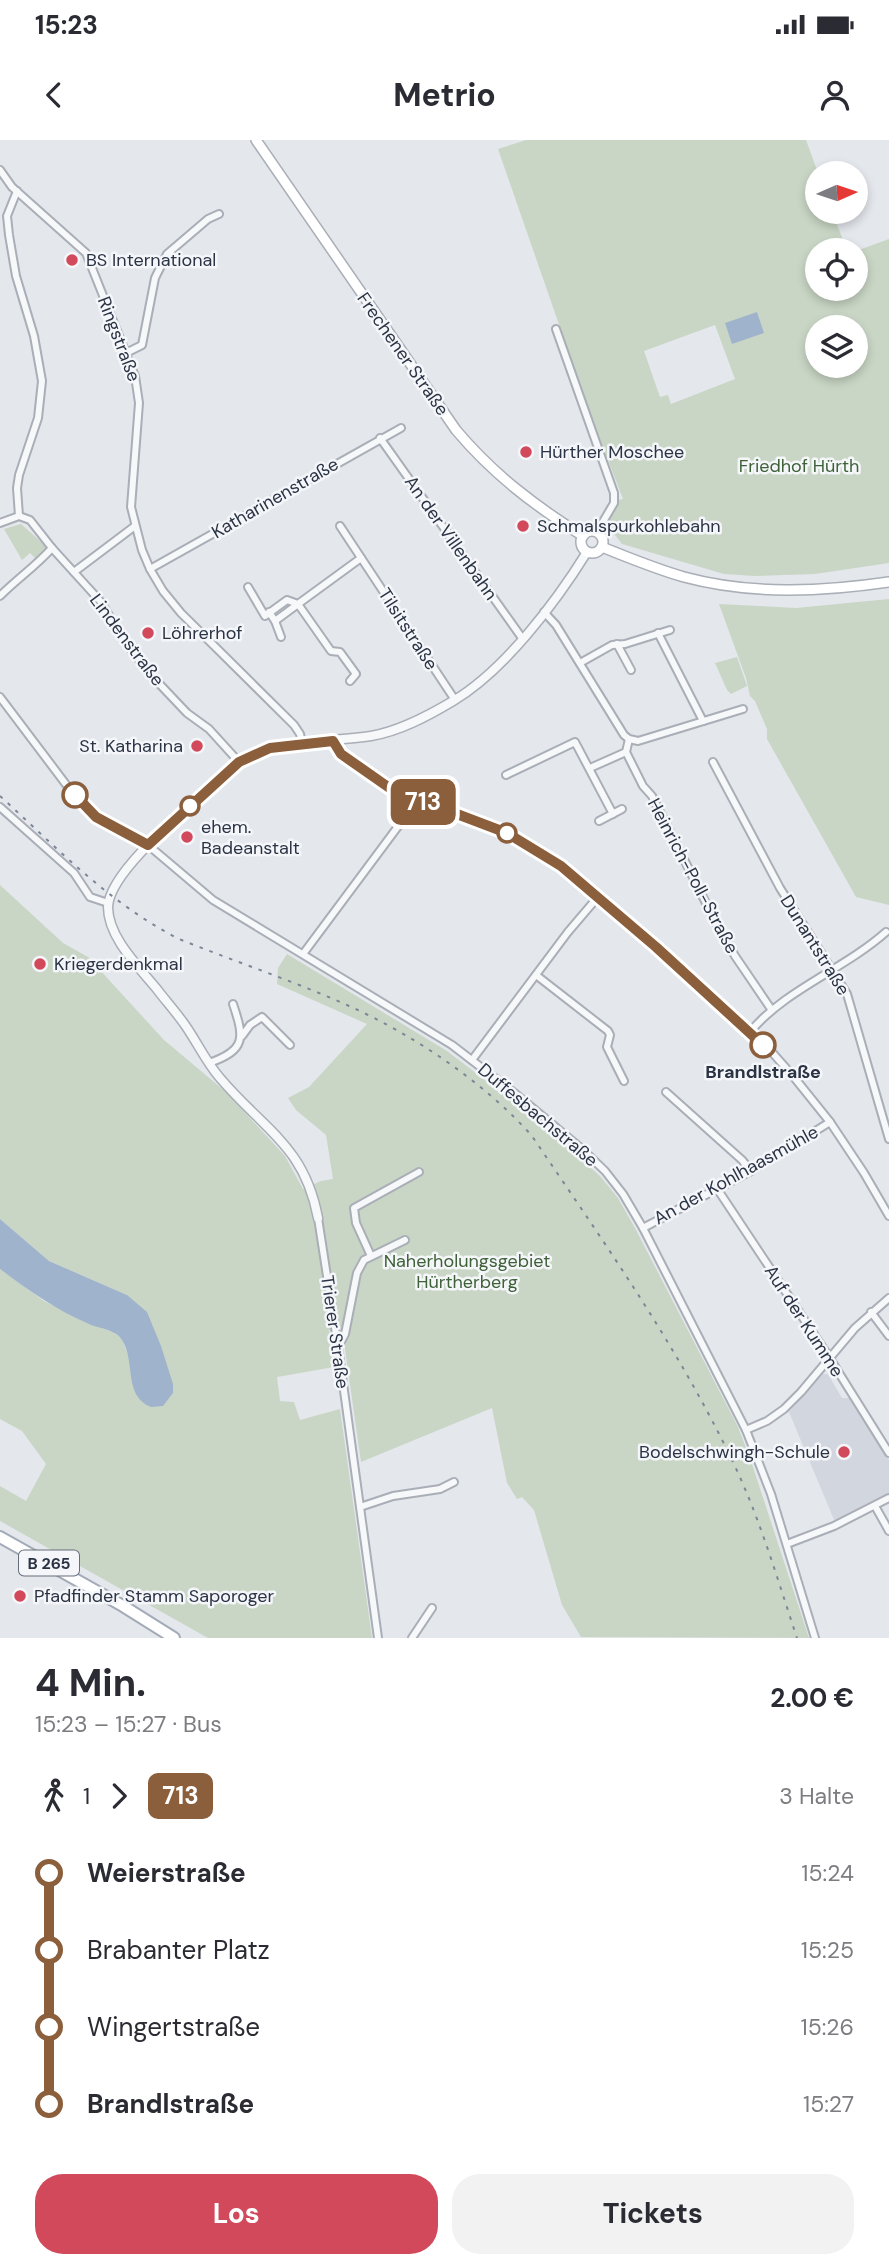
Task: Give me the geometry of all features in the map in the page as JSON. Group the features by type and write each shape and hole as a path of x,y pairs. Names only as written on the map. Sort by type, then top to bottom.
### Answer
{"main road":[{"name":"Frechener Straße","path":"256,140 471,449 522,496 583,536"},
{"path":"591,531 597,532 603,539 602,547 594,553 587,552 582,546 583,536 591,531"},
{"path":"602,547 684,577 751,589 819,590 889,582"},
{"name":"B 265","path":"0,1537 95,1590"},
{"path":"95,1590 160,1638"},
{"path":"95,1590 174,1638"}],"street":[{"name":"Ringstraße","path":"0,170 17,191 86,253 135,376 139,402 131,498 135,526 150,569 181,613 294,724 302,743"},
{"path":"0,523 19,516 19,475 38,418 42,381 34,336 16,276 9,235 8,210 17,191"},
{"path":"126,353 142,345 155,278 167,254 208,219 219,214"},
{"path":"556,329 614,494 614,503 597,532"},
{"name":"Katharinenstraße","path":"150,569 401,428"},
{"name":"An der Villenbahn","path":"380,439 522,638"},
{"name":"Lindenstraße","path":"19,516 30,520 101,601 125,642 150,674 187,713 209,729 239,762"},
{"path":"74,572 135,526"},
{"name":"Tilsitstraße","path":"340,526 455,700"},
{"path":"0,596 19,577 29,573 52,548"},
{"path":"0,807 75,873 90,897 108,903 117,883 148,845 239,762 270,748 373,736 455,700 488,675 522,638 587,552"},
{"path":"275,621 361,558"},
{"path":"248,587 265,616 287,600 298,604 331,650 340,652 356,674 350,681"},
{"path":"544,611 556,625 629,740 638,741 743,709"},
{"path":"269,612 281,637"},
{"path":"579,663 617,644 670,630"},
{"path":"658,633 703,721"},
{"path":"617,644 631,670"},
{"name":"Duffesbachstraße","path":"0,697 88,811 148,845 213,900 472,1060 597,1164 623,1194 643,1228 746,1430 771,1494 816,1638"},
{"path":"590,768 626,752 629,740"},
{"path":"333,741 341,754 391,789 524,842 561,866 656,947 750,1032 793,1076 830,1122 889,1216"},
{"path":"506,775 575,742 613,814"},
{"name":"Heinrich-Poll-Straße","path":"626,752 643,786 652,796 716,923 771,1009"},
{"name":"Dunantstraße","path":"713,762 780,888 847,993 889,1139"},
{"path":"303,954 411,809 415,799"},
{"path":"599,821 622,809"},
{"path":"472,1060 597,898"},
{"name":"Trierer Straße","path":"108,903 110,919 117,935 184,1023 221,1079 290,1150 307,1180 318,1218 338,1347 378,1638"},
{"path":"750,1032 771,1009 866,950 886,932"},
{"path":"536,975 608,1031 610,1035 607,1047 624,1081"},
{"path":"233,1004 242,1036"},
{"path":"209,1063 227,1055 240,1042 250,1025 262,1017 290,1045"},
{"path":"666,1092 743,1160 751,1171"},
{"name":"An der Kohlhaasmühle","path":"643,1228 751,1171 830,1122"},
{"path":"372,1256 356,1223 354,1208 419,1172"},
{"name":"Auf der Kumme","path":"718,1189 889,1453"},
{"path":"338,1347 345,1334 361,1264 405,1240"},
{"path":"746,1430 767,1421 784,1409 871,1312 889,1298"},
{"path":"871,1312 889,1336"},
{"path":"360,1507 393,1496 440,1489 454,1482"},
{"path":"787,1544 834,1526 889,1498"},
{"path":"876,1506 889,1531"},
{"path":"412,1638 432,1608"}],"shaded area":[{"name":"Bodelschwingh-Schule","path":"823,1374 828,1374 842,1398 850,1398 889,1460 889,1495 835,1522 789,1412"}],"green space":[{"name":"Friedhof Hürth","path":"526,140 806,140 814,161 805,161 805,224 837,224 842,238 805,238 805,301 868,301 868,247 889,239 889,563 815,574 724,574 622,544 606,523 618,500 623,499 588,408 498,149","holes":["715,325 735,379 671,404 668,395 660,397 644,351"]},
{"path":"21,524 48,548 36,559 30,553 22,560 4,529"},
{"path":"889,599 889,905 856,897 767,739 767,729 755,701 750,696 719,604 796,608"},
{"path":"737,657 747,686 731,694 715,663"},
{"name":"Naherholungsgebiet Hürtherberg","path":"0,885 63,943 88,957 164,1040 226,1092 285,1156 303,1189 333,1179 326,1135 296,1110 288,1098 309,1087 367,1024 277,984 278,968 287,954 447,1051 518,1105 600,1176 618,1198 636,1230 738,1427 809,1638 581,1637 562,1605 534,1510 522,1497 517,1499 507,1483 492,1408 361,1462 342,1328 329,1330 334,1367 277,1377 280,1401 294,1402 300,1420 340,1409 372,1638 208,1638 0,1521 0,1486 26,1501 46,1464 22,1431 0,1419 0,1269 44,1301 90,1324 114,1332 122,1339 129,1358 127,1295 49,1261 0,1219"}],"water":[{"path":"757,312 764,333 732,344 725,323"},
{"path":"0,1219 49,1261 127,1295 147,1312 173,1384 173,1393 163,1406 151,1407 137,1395 126,1349 119,1336 65,1312 0,1269"}],"railway":[{"path":"0,796 85,874 154,925 179,939 328,997 398,1031 471,1079 532,1136 638,1294 710,1416 750,1502 797,1638"}],"bus line":[{"name":"713","path":"75,795 96,817 148,845 239,762 270,748 333,741 341,754 391,789 507,833 561,866 656,947 763,1045"}],"place":[{"name":"BS International","path":"72,260"},
{"name":"Hürther Moschee","path":"526,452"},
{"name":"Schmalspurkohlebahn","path":"523,526"},
{"name":"Löhrerhof","path":"148,633"},
{"name":"St. Katharina","path":"197,746"},
{"name":"ehem. Badeanstalt","path":"187,837"},
{"name":"Kriegerdenkmal","path":"40,964"},
{"name":"Brandlstraße","path":"763,1045"},
{"name":"Bodelschwingh-Schule","path":"844,1452"},
{"name":"Pfadfinder Stamm Saporoger","path":"20,1596"}]}
